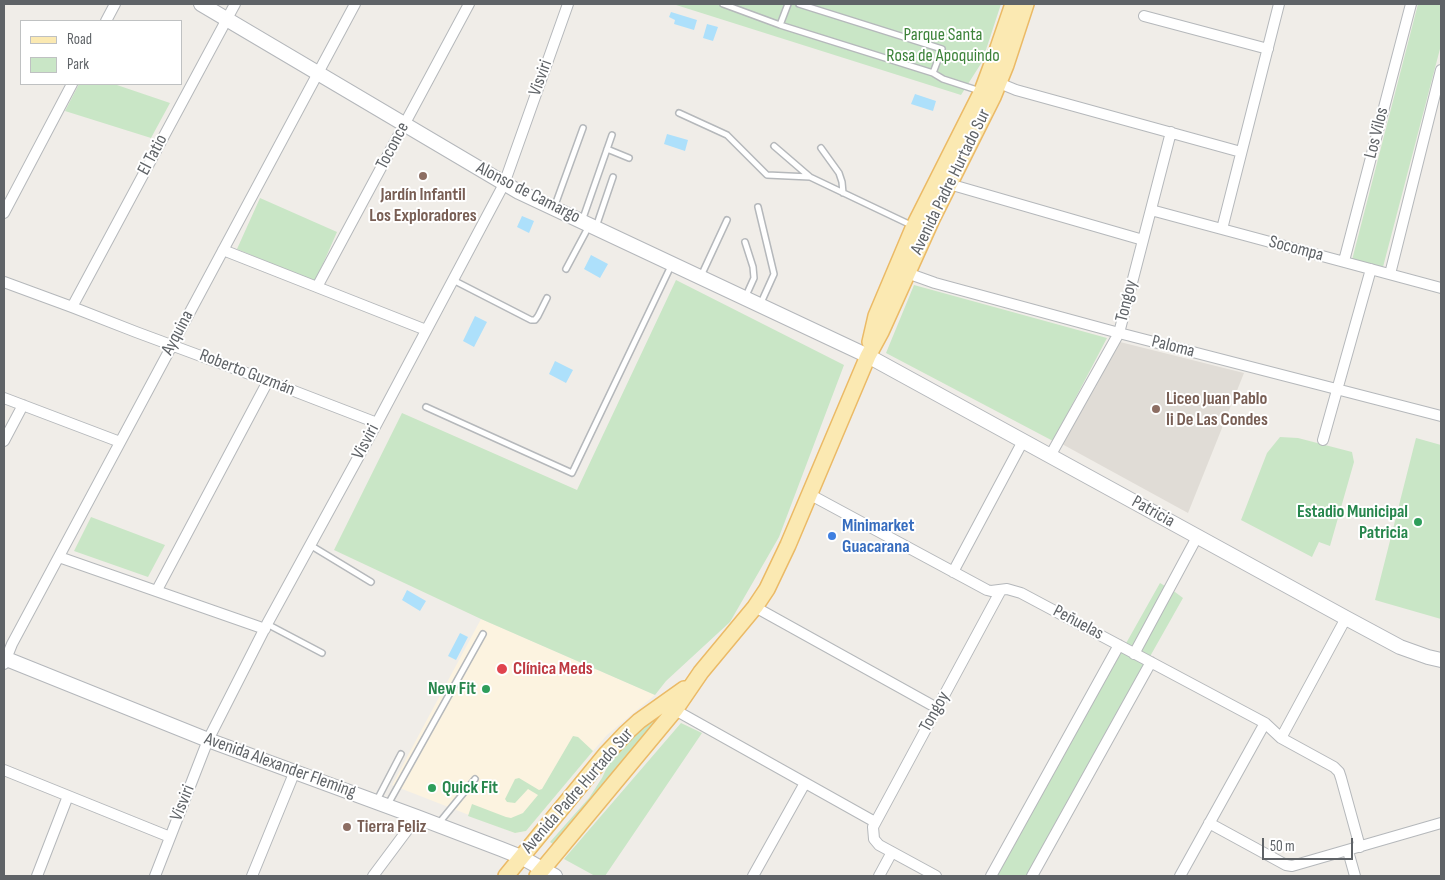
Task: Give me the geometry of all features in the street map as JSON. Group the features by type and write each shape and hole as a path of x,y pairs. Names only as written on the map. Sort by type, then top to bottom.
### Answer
{"main road":[{"name":"Avenida Padre Hurtado Sur","path":"868,356 876,316 914,226 982,91 1013,4"},
{"name":"Avenida Padre Hurtado Sur","path":"545,874 675,710 701,672 755,606 776,572 868,356 882,332 907,273 999,83 1026,4"},
{"name":"Avenida Padre Hurtado Sur","path":"506,876 606,754 626,733 639,721 681,691 701,672"}],"street":[{"path":"107,20 115,4"},
{"name":"Alonso de Camargo","path":"201,4 504,184 868,356"},
{"name":"El Tatio","path":"72,307 234,4"},
{"name":"Ayquina","path":"4,660 355,4"},
{"name":"Toconce","path":"317,287 469,4"},
{"name":"Visviri","path":"154,876 208,740 266,627 504,184 568,4"},
{"path":"1222,229 1280,4"},
{"name":"Los Vilos","path":"1344,262 1411,4"},
{"path":"1144,16 1268,50"},
{"path":"1390,274 1441,70"},
{"path":"999,83 1016,90 1242,152"},
{"path":"4,213 71,85"},
{"name":"Tongoy","path":"1050,456 1119,333 1171,132"},
{"path":"949,184 1143,240"},
{"name":"Socompa","path":"1151,210 1441,288"},
{"path":"223,250 426,330"},
{"path":"1323,440 1371,269"},
{"name":"Paloma","path":"907,273 935,283 1119,333 1441,416"},
{"name":"Roberto Guzmán","path":"4,282 268,380 377,423"},
{"name":"Patricia","path":"868,356 1346,618 1400,646 1441,660"},
{"path":"157,590 268,380"},
{"path":"4,398 120,442"},
{"path":"4,440 23,405"},
{"path":"953,572 1023,441"},
{"name":"Peñuelas","path":"810,494 987,590 1013,590 1022,593 1265,723 1281,738 1334,767 1339,772 1360,847"},
{"path":"1134,654 1198,537"},
{"path":"59,556 266,627"},
{"name":"Tongoy","path":"892,852 879,845 872,835 875,822 1001,590"},
{"path":"755,606 937,708"},
{"path":"1281,738 1346,618"},
{"path":"991,876 1119,645"},
{"name":"Avenida Alexander Fleming","path":"4,660 208,740 417,816 521,857 545,874"},
{"path":"1032,876 1151,662"},
{"path":"675,710 875,822"},
{"path":"1180,876 1265,723"},
{"path":"4,770 170,836"},
{"path":"252,876 294,771"},
{"path":"753,876 804,783"},
{"path":"37,876 68,796"},
{"path":"373,876 417,816"},
{"path":"1209,823 1289,866 1295,866 1441,823"},
{"path":"1348,851 1355,876"},
{"path":"879,876 892,852 936,876"}],"lane":[{"path":"722,4 780,25 933,73 943,79 982,91"},
{"path":"780,25 788,4"},
{"path":"799,4 942,49 933,73"},
{"path":"679,113 727,135 767,175 810,177"},
{"path":"554,208 584,128"},
{"path":"589,225 612,135"},
{"path":"774,146 810,177 914,226"},
{"path":"821,148 839,174 843,193"},
{"path":"607,149 629,158"},
{"path":"566,269 613,176"},
{"path":"758,207 774,274 760,306"},
{"path":"700,278 727,220"},
{"path":"745,242 753,267 754,278 745,299"},
{"path":"426,406 572,473 672,264"},
{"path":"452,280 531,320 535,320 538,316 547,298"},
{"path":"310,545 371,582"},
{"path":"266,627 322,653"},
{"path":"381,804 483,634"},
{"path":"381,804 401,754"},
{"path":"437,825 475,779"}],"shaded area":[{"name":"Liceo Juan Pablo Ii De Las Condes","path":"1120,342 1244,373 1188,513 1062,444"},
{"path":"481,619 655,695 607,735 526,831 515,833 392,785"}],"green space":[{"name":"Parque Santa Rosa de Apoquindo","path":"673,4 1001,4 982,62 961,95"},
{"path":"1418,4 1441,4 1441,45 1383,267 1352,260"},
{"path":"78,85 117,85 170,103 151,138 65,111"},
{"path":"260,198 337,232 315,282 237,249"},
{"path":"676,280 844,365 779,537 730,622 666,681 655,695 481,619 334,550 402,413 577,490"},
{"path":"914,285 1107,338 1053,441 886,353"},
{"path":"1280,437 1298,438 1352,452 1354,462 1330,546 1319,542 1312,557 1241,520 1267,453"},
{"name":"Estadio Municipal Patricia","path":"1416,438 1441,445 1441,619 1375,600"},
{"path":"91,517 165,545 148,577 74,551"},
{"path":"1160,583 1183,598 1026,876 995,876"},
{"path":"663,713 553,844 550,842 589,798 602,778 612,757 638,730 657,714"},
{"path":"681,723 702,733 605,876 595,876 564,859"},
{"path":"573,736 578,737 593,751 526,831 515,833 468,816 472,804 511,818 523,813 538,795 528,789 515,803 507,802 505,799 515,779 519,778 539,790 542,789"}],"water":[{"path":"671,12 697,20 694,30 674,24 675,20 669,17"},
{"path":"707,24 718,27 713,41 703,38"},
{"path":"915,94 936,101 933,111 911,104"},
{"path":"667,134 688,140 685,151 664,144"},
{"path":"522,216 534,221 529,233 517,227"},
{"path":"591,255 608,264 600,278 584,269"},
{"path":"475,316 487,322 474,347 463,341"},
{"path":"555,361 573,370 566,383 549,374"},
{"path":"407,590 426,601 420,611 402,600"},
{"path":"460,633 468,637 456,660 448,656"}],"place":[{"name":"Jardín Infantil Los Exploradores","path":"423,176"},
{"name":"Liceo Juan Pablo Ii De Las Condes","path":"1156,409"},
{"name":"Estadio Municipal Patricia","path":"1418,522"},
{"name":"Minimarket Guacarana","path":"832,536"},
{"name":"Clínica Meds","path":"502,669"},
{"name":"New Fit","path":"486,689"},
{"name":"Quick Fit","path":"432,788"},
{"name":"Tierra Feliz","path":"347,827"}]}
